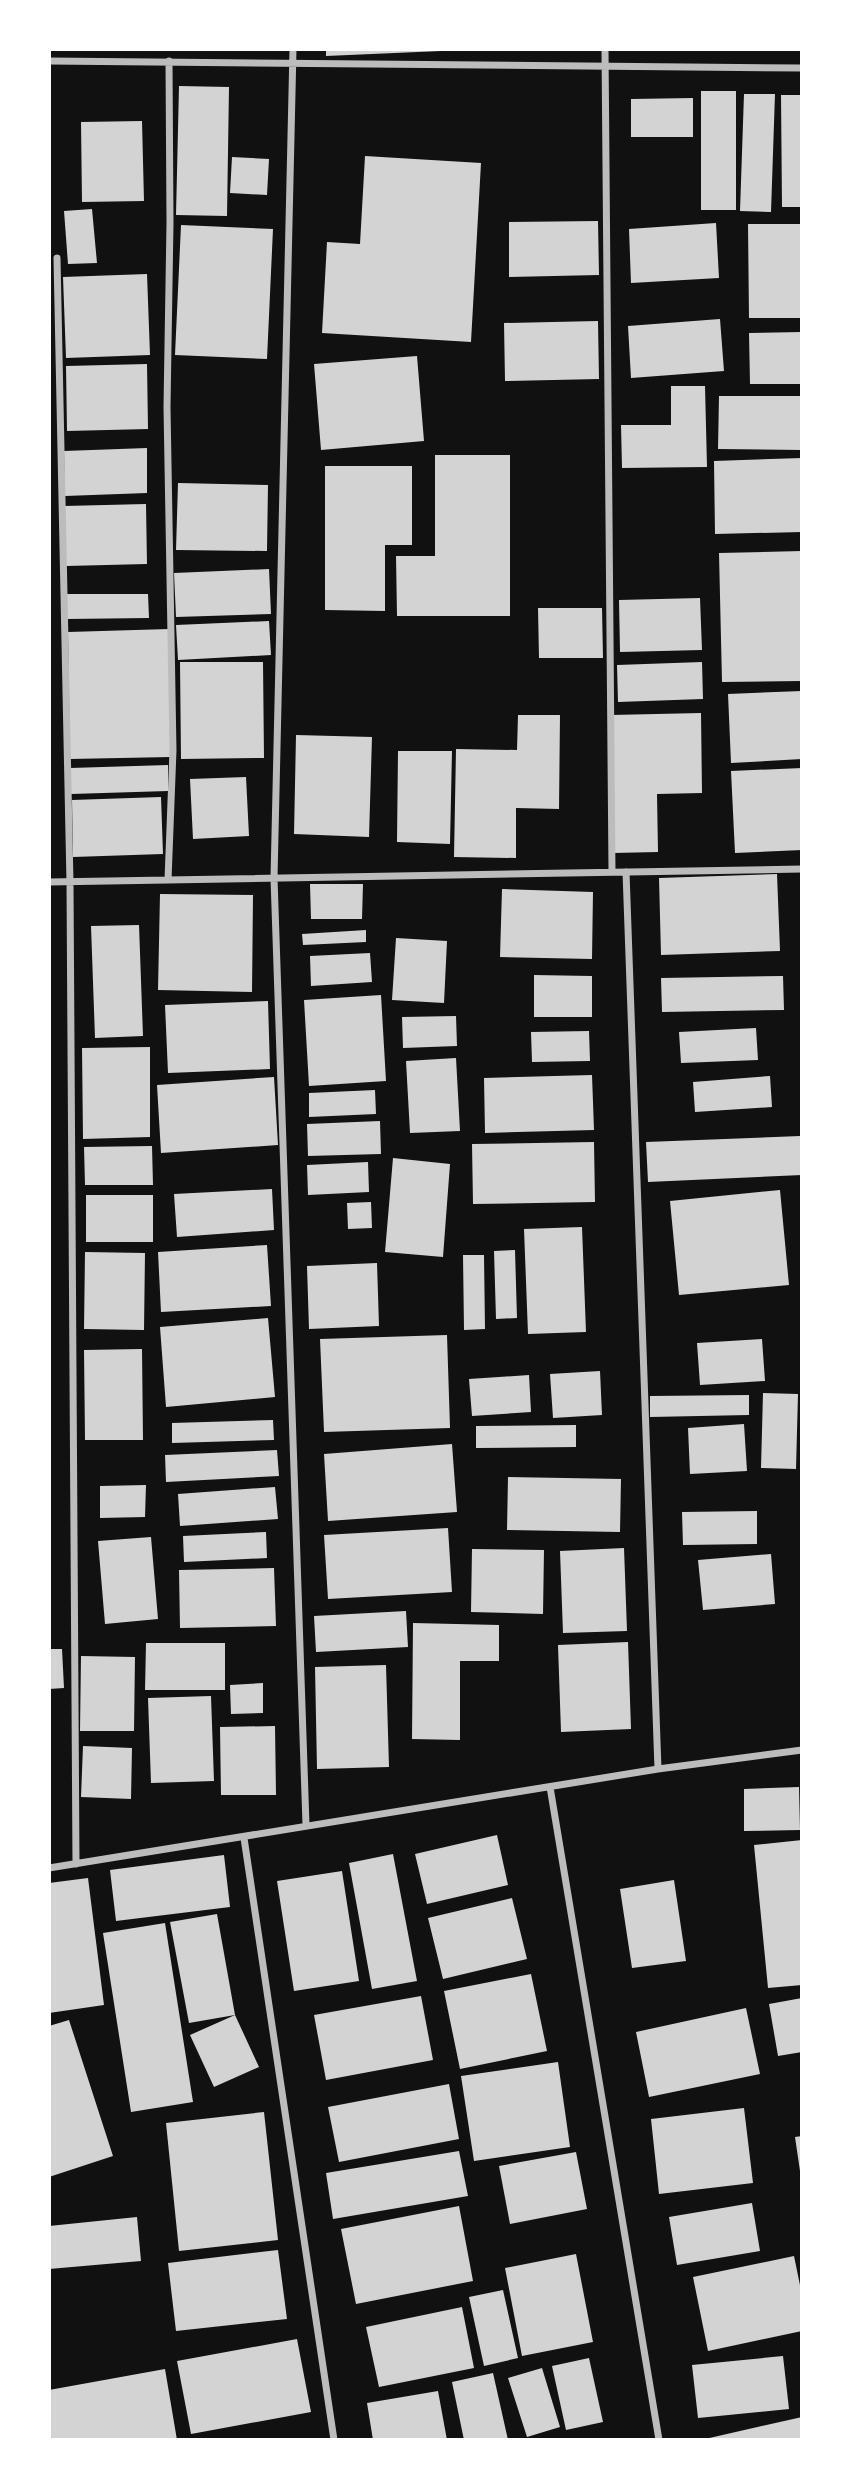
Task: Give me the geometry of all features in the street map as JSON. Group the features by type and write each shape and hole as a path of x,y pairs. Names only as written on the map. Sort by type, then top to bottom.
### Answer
{"street":[{"path":"293,49 274,877 306,1825"},
{"path":"605,49 612,872"},
{"path":"49,61 802,68"},
{"path":"168,880 173,750 167,407 169,61"},
{"path":"57,258 70,883 76,1864"},
{"path":"49,882 802,869"},
{"path":"626,872 658,1769"},
{"path":"49,1868 658,1769 802,1750"},
{"path":"550,1787 659,2440"},
{"path":"244,1838 334,2440"}],"building":[{"path":"326,49 441,49 441,51 326,56"},
{"path":"179,86 229,87 227,216 176,215"},
{"path":"701,91 736,91 736,210 701,210"},
{"path":"744,94 775,94 771,212 740,211"},
{"path":"781,95 802,95 802,207 782,207"},
{"path":"693,98 693,137 631,137 631,99"},
{"path":"142,121 144,201 82,202 81,122"},
{"path":"365,156 481,163 471,342 322,333 327,242 360,244"},
{"path":"232,157 269,159 267,195 230,193"},
{"path":"92,209 97,263 68,264 64,211"},
{"path":"598,221 599,275 509,277 509,222"},
{"path":"716,223 719,278 631,283 629,229"},
{"path":"748,224 802,224 802,318 749,318"},
{"path":"181,225 273,229 267,359 175,355"},
{"path":"147,274 150,355 66,358 63,277"},
{"path":"720,319 724,371 631,378 628,326"},
{"path":"598,321 599,379 505,381 504,323"},
{"path":"802,332 802,384 750,384 749,333"},
{"path":"417,356 424,441 321,450 314,364"},
{"path":"147,364 148,429 67,431 66,366"},
{"path":"671,386 705,386 707,467 622,468 621,425 671,425"},
{"path":"719,396 802,396 802,450 718,449"},
{"path":"147,448 147,493 65,496 64,451"},
{"path":"435,455 510,455 510,616 397,616 396,556 435,556"},
{"path":"802,458 802,532 715,534 714,461"},
{"path":"325,466 412,466 412,545 385,545 385,611 325,610"},
{"path":"178,483 268,485 267,551 176,550"},
{"path":"146,504 147,564 66,566 64,506"},
{"path":"802,551 802,681 722,682 719,553"},
{"path":"269,569 271,614 176,617 174,573"},
{"path":"67,594 148,594 149,618 67,619"},
{"path":"700,598 702,650 620,652 619,600"},
{"path":"538,608 602,608 603,658 539,658"},
{"path":"269,621 271,655 178,660 176,625"},
{"path":"169,629 171,757 70,759 68,632"},
{"path":"180,662 263,662 264,758 181,759"},
{"path":"702,662 703,699 618,702 617,665"},
{"path":"802,691 802,759 731,763 728,694"},
{"path":"701,713 702,793 657,794 658,852 613,853 611,715"},
{"path":"518,715 560,715 559,809 516,808 516,858 454,857 456,749 517,750"},
{"path":"296,735 372,737 369,837 294,834"},
{"path":"398,751 452,751 450,844 397,842"},
{"path":"168,765 168,791 71,794 70,768"},
{"path":"802,768 802,850 735,853 731,771"},
{"path":"246,777 249,836 193,839 190,779"},
{"path":"161,797 163,854 73,857 72,800"},
{"path":"777,874 780,951 661,955 659,878"},
{"path":"310,884 363,884 362,919 311,919"},
{"path":"502,889 593,892 592,959 500,957"},
{"path":"160,894 253,895 252,992 158,990"},
{"path":"139,925 143,1036 95,1038 91,926"},
{"path":"366,930 366,942 303,945 302,934"},
{"path":"396,938 447,941 444,1003 392,1000"},
{"path":"370,953 372,982 311,986 310,956"},
{"path":"534,975 592,976 592,1017 534,1017"},
{"path":"783,976 784,1010 662,1012 661,978"},
{"path":"381,995 386,1081 309,1086 304,1000"},
{"path":"268,1001 270,1069 168,1073 165,1005"},
{"path":"456,1016 457,1046 403,1048 402,1017"},
{"path":"756,1028 758,1060 681,1063 679,1032"},
{"path":"589,1031 590,1061 532,1062 531,1032"},
{"path":"150,1047 150,1137 83,1139 82,1048"},
{"path":"456,1058 460,1131 410,1133 406,1061"},
{"path":"592,1075 594,1130 485,1133 484,1078"},
{"path":"770,1076 772,1107 695,1112 693,1082"},
{"path":"274,1077 278,1145 161,1153 157,1085"},
{"path":"375,1090 376,1114 309,1117 309,1093"},
{"path":"380,1121 381,1154 308,1156 307,1124"},
{"path":"800,1136 802,1175 648,1182 646,1142"},
{"path":"594,1142 595,1202 473,1204 472,1144"},
{"path":"152,1146 153,1185 85,1185 84,1147"},
{"path":"393,1158 450,1164 443,1257 385,1252"},
{"path":"368,1162 369,1192 308,1195 307,1165"},
{"path":"272,1189 274,1230 177,1237 174,1194"},
{"path":"780,1190 789,1285 679,1295 670,1201"},
{"path":"86,1195 153,1195 153,1242 86,1242"},
{"path":"371,1202 372,1228 348,1229 347,1203"},
{"path":"582,1227 586,1332 528,1334 524,1229"},
{"path":"267,1245 271,1306 161,1312 158,1252"},
{"path":"515,1250 517,1318 496,1319 494,1251"},
{"path":"85,1252 145,1253 144,1330 84,1329"},
{"path":"463,1255 484,1255 485,1329 464,1330"},
{"path":"377,1263 379,1326 309,1329 307,1266"},
{"path":"268,1318 275,1397 166,1407 160,1327"},
{"path":"447,1335 450,1428 324,1432 320,1339"},
{"path":"762,1339 765,1381 700,1385 697,1343"},
{"path":"142,1349 143,1440 85,1440 84,1350"},
{"path":"600,1371 602,1415 553,1418 550,1374"},
{"path":"529,1375 531,1412 472,1416 469,1379"},
{"path":"763,1393 798,1394 796,1469 761,1468"},
{"path":"749,1395 749,1415 650,1417 650,1396"},
{"path":"273,1420 274,1440 172,1443 172,1423"},
{"path":"744,1424 747,1471 690,1474 688,1428"},
{"path":"576,1425 576,1447 476,1448 476,1426"},
{"path":"452,1444 457,1512 328,1521 324,1454"},
{"path":"277,1450 279,1476 166,1482 165,1455"},
{"path":"508,1477 621,1479 620,1532 507,1530"},
{"path":"146,1485 145,1517 100,1518 100,1486"},
{"path":"275,1487 278,1519 180,1526 178,1494"},
{"path":"757,1511 757,1544 683,1545 682,1512"},
{"path":"448,1528 452,1592 328,1599 324,1535"},
{"path":"266,1532 267,1558 184,1562 183,1536"},
{"path":"151,1537 158,1619 105,1624 98,1541"},
{"path":"624,1548 627,1631 563,1633 560,1551"},
{"path":"472,1549 544,1550 543,1614 471,1612"},
{"path":"771,1554 775,1604 703,1610 698,1560"},
{"path":"274,1568 276,1626 180,1628 179,1570"},
{"path":"406,1611 408,1647 316,1652 314,1616"},
{"path":"413,1623 499,1625 499,1661 460,1661 460,1740 412,1739"},
{"path":"628,1642 631,1729 561,1732 558,1645"},
{"path":"146,1643 225,1643 225,1690 145,1690"},
{"path":"49,1649 62,1649 64,1688 49,1689"},
{"path":"81,1656 135,1657 134,1731 80,1731"},
{"path":"386,1665 389,1767 317,1769 315,1667"},
{"path":"263,1683 263,1713 231,1714 230,1685"},
{"path":"211,1696 214,1781 151,1783 148,1698"},
{"path":"275,1726 276,1795 221,1795 220,1727"},
{"path":"83,1746 132,1748 131,1799 81,1797"},
{"path":"799,1787 800,1830 744,1831 744,1789"},
{"path":"497,1835 508,1885 427,1904 415,1854"},
{"path":"802,1840 802,1985 768,1988 754,1845"},
{"path":"393,1854 417,1981 372,1989 349,1863"},
{"path":"224,1855 230,1907 116,1921 110,1870"},
{"path":"342,1871 359,1981 294,1991 277,1881"},
{"path":"88,1878 104,2005 49,2013 49,1883"},
{"path":"674,1880 686,1961 632,1968 620,1889"},
{"path":"512,1898 527,1959 443,1979 428,1918"},
{"path":"217,1914 235,2015 189,2023 170,1922"},
{"path":"165,1923 193,2102 131,2112 103,1933"},
{"path":"531,1974 547,2051 460,2069 444,1991"},
{"path":"421,1996 433,2060 326,2080 314,2015"},
{"path":"802,1998 802,2052 778,2056 769,2004"},
{"path":"746,2008 760,2074 649,2097 636,2032"},
{"path":"235,2015 259,2067 214,2087 190,2035"},
{"path":"69,2020 113,2156 49,2177 49,2026"},
{"path":"558,2062 570,2147 474,2161 461,2076"},
{"path":"449,2084 459,2139 339,2162 328,2107"},
{"path":"744,2108 753,2183 659,2194 651,2119"},
{"path":"264,2112 278,2240 179,2251 166,2123"},
{"path":"802,2136 802,2171 800,2171 795,2137"},
{"path":"459,2151 468,2196 333,2219 326,2173"},
{"path":"576,2152 587,2209 510,2224 499,2166"},
{"path":"752,2203 760,2251 677,2265 669,2217"},
{"path":"459,2206 473,2281 356,2304 341,2229"},
{"path":"137,2217 141,2261 49,2269 49,2226"},
{"path":"278,2250 287,2319 176,2331 168,2263"},
{"path":"576,2254 593,2342 522,2356 505,2268"},
{"path":"794,2256 802,2295 802,2331 708,2351 693,2277"},
{"path":"503,2290 518,2358 484,2366 469,2297"},
{"path":"462,2307 474,2368 379,2387 366,2327"},
{"path":"297,2339 311,2412 191,2434 177,2361"},
{"path":"783,2356 789,2409 698,2418 692,2365"},
{"path":"589,2358 603,2422 566,2430 552,2366"},
{"path":"542,2368 560,2427 527,2437 508,2378"},
{"path":"165,2369 177,2440 50,2440 49,2390"},
{"path":"493,2373 508,2440 464,2440 452,2382"},
{"path":"438,2391 447,2440 373,2440 367,2403"},
{"path":"802,2417 802,2440 705,2439"}]}
